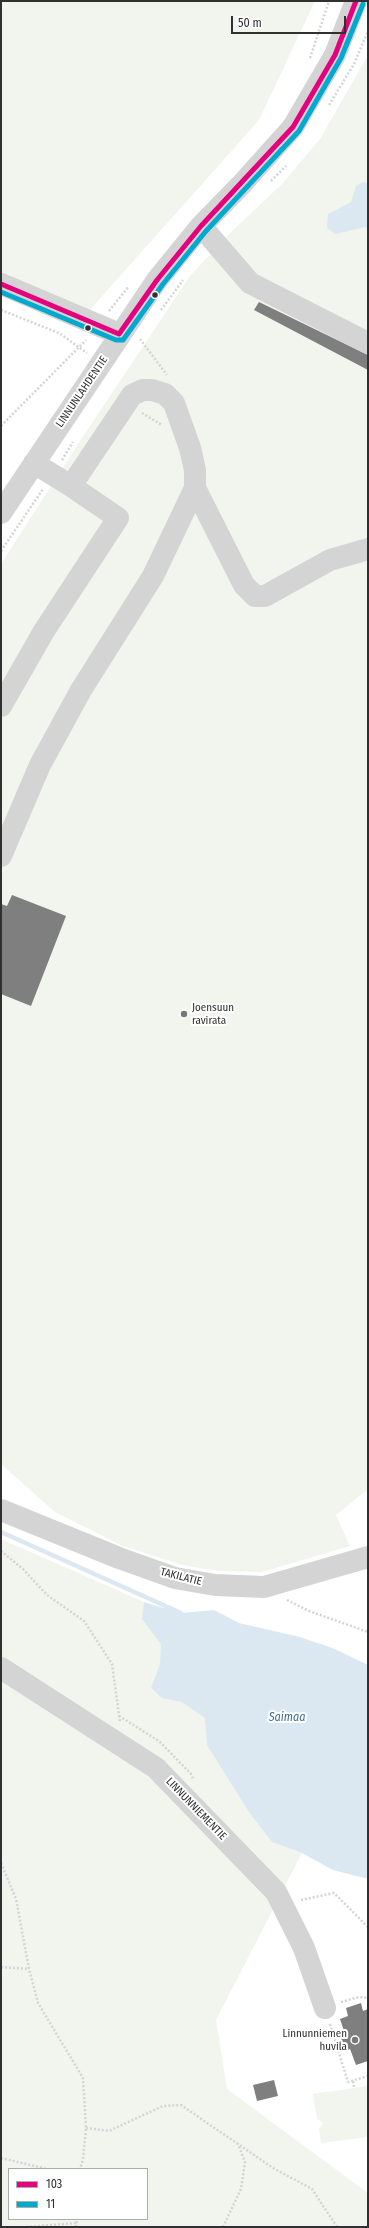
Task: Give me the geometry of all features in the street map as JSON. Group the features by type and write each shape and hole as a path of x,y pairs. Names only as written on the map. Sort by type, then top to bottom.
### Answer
{"street":[{"name":"LINNUNLAHDENTIE","path":"1,513 100,365 127,340 157,280 201,226 241,185 293,127 335,54 356,1"},
{"path":"201,226 250,283 368,343"},
{"path":"1,284 127,340"},
{"path":"71,486 132,395 143,390 160,391 174,403 190,448 195,470 196,488 244,585 255,596 265,596 330,560 368,549"},
{"path":"1,706 44,631 118,518 53,474 34,463"},
{"path":"1,856 44,758 81,690 153,576 196,488"},
{"name":"TAKILATIE","path":"1,1510 119,1558 175,1578 215,1585 264,1588 368,1557"},
{"name":"LINNUNNIEMENTIE","path":"1,1668 156,1768 276,1892 304,1948 325,2008"}],"path":[{"path":"326,110 354,64 368,31"},
{"path":"266,186 291,160"},
{"path":"158,315 185,277"},
{"path":"1,310 59,333 80,347 100,365"},
{"path":"127,340 144,333"},
{"path":"1,551 77,436"},
{"path":"1,1551 23,1569 47,1595 84,1621 112,1664 123,1747"},
{"path":"264,1588 309,1611 368,1632"},
{"path":"1,1863 16,1899 29,1969 38,2003 83,2078 86,2128 83,2159 80,2168"},
{"path":"283,1904 334,1893 368,1927"},
{"path":"1,1967 29,1969"},
{"path":"368,1998 359,1997 325,2008 348,2082 368,2076"},
{"path":"353,2081 354,2088"},
{"path":"86,2128 109,2131 163,2106 181,2105 273,2168 312,2190 338,2227"},
{"path":"223,2227 241,2189 245,2162 238,2144"},
{"path":"1,2158 43,2168"},
{"path":"26,2227 77,2221 76,2227"}],"shaded area":[{"path":"1,1 315,1 259,120 88,312 1,273"},
{"name":"Joensuun ravirata","path":"368,55 368,1489 336,1515 350,1546 262,1572 218,1571 182,1565 123,1546 55,1512 1,1464 1,564 78,444 190,276 230,233 283,183 320,139"},
{"path":"1,1539 144,1602 164,1628 272,1842 302,1853 216,2020 227,2089 368,2193 368,2227 1,2227"},
{"path":"368,2086 368,2137 321,2143 319,2129 323,2123 317,2119 313,2094"}],"water":[{"path":"363,182 368,184 368,229 365,227 336,234 327,228 328,214 351,202 356,186"},
{"name":"Saimaa","path":"144,1602 181,1613 214,1610 239,1623 300,1637 335,1649 368,1665 368,1879 333,1870 302,1853 272,1842 249,1812 207,1745 205,1718 182,1702 162,1698 151,1688 160,1664 161,1644 142,1619"}],"building":[{"path":"259,302 368,355 368,370 254,310"},
{"path":"12,895 66,916 31,1006 1,994 1,904 7,906"},
{"name":"Linnunniemen huvila","path":"361,2003 363,2011 368,2009 368,2061 356,2065 350,2049 346,2051 340,2036 345,2034 340,2019 348,2016 346,2008"},
{"path":"274,2080 278,2096 257,2101 253,2085"}],"waterway":[{"path":"1,1532 181,1613"}],"transit line":[{"name":"103","path":"1,284 119,334 157,280 201,226 293,127 335,55 356,1"},
{"name":"11","path":"1,292 116,340 123,340 163,284 206,231 299,131 341,58 363,4"}],"place":[{"name":"Joensuun ravirata","path":"184,1014"},
{"name":"Linnunniemen huvila","path":"355,2040"}]}
